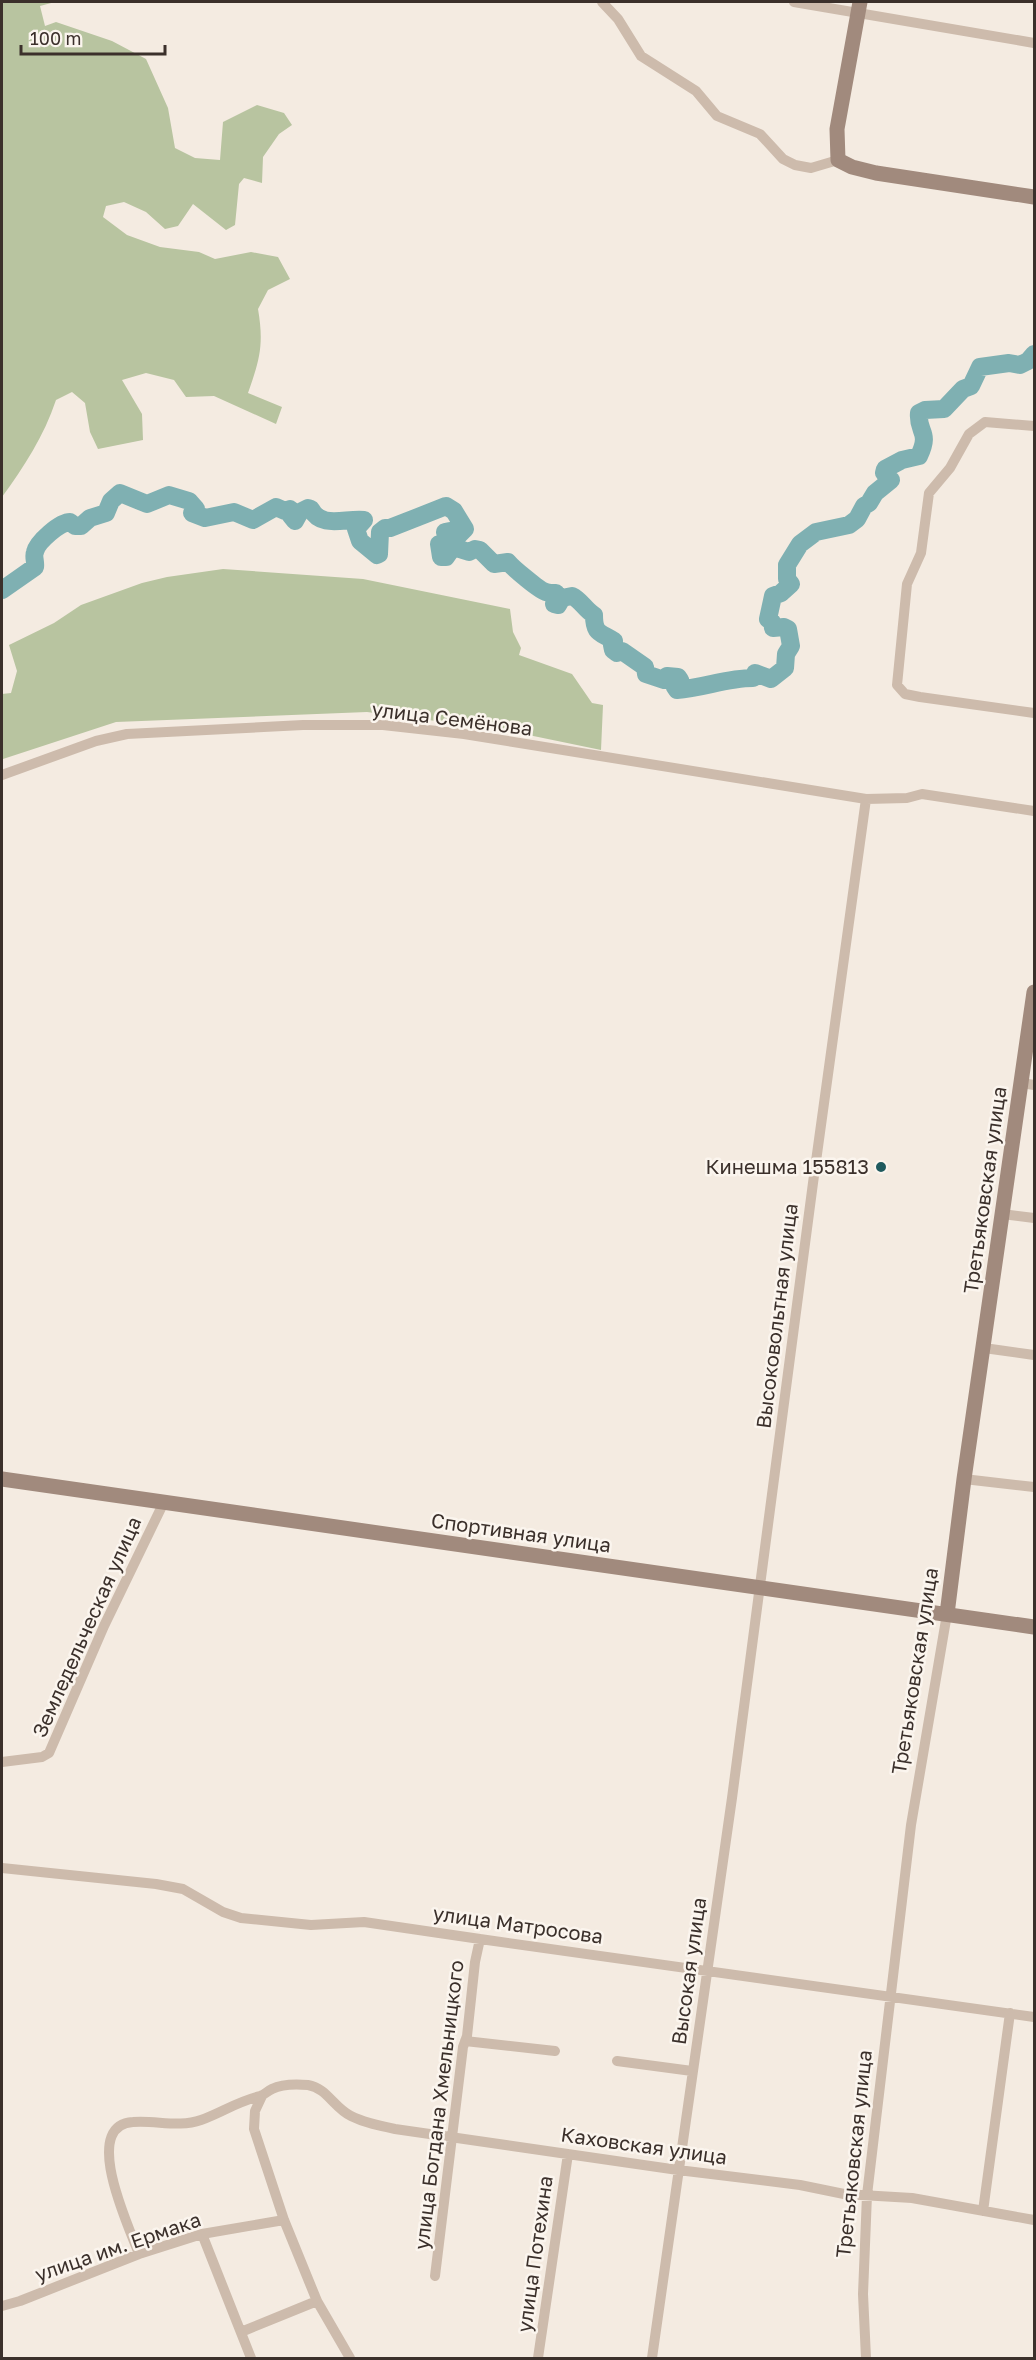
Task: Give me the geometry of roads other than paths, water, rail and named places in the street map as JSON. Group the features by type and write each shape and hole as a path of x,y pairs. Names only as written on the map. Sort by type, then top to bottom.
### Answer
{"street":[{"path":"603,2 618,19 640,56 696,91 717,116 760,134 783,159 795,165 811,168 838,160 852,167 876,173 1035,197"},
{"path":"794,2 859,7 1035,43"},
{"path":"838,160 837,129 859,7"},
{"path":"1035,426 985,422 969,434 950,468 929,493 921,553 907,584 897,685 905,694 1035,713"},
{"name":"улица Семёнова","path":"2,775 96,741 127,734 303,725 383,725 464,734 866,800 907,798 922,794 1035,811"},
{"name":"Высоковольтная улица","path":"760,1588 866,800"},
{"name":"Третьяковская улица","path":"866,2358 863,2294 867,2195 911,1825 947,1614 1002,1214 1028,1084 1035,992"},
{"path":"1002,1214 1035,1218"},
{"path":"984,1348 1035,1355"},
{"name":"Спортивная улица","path":"2,1479 163,1504 1035,1627"},
{"path":"964,1479 1035,1487"},
{"name":"Земледельческая улица","path":"2,1762 42,1757 49,1753 104,1626 163,1504"},
{"name":"Высокая улица","path":"652,2358 760,1588"},
{"name":"улица Матросова","path":"2,1868 165,1885 195,1894 223,1912 241,1918 311,1925 364,1922 1035,2017"},
{"name":"улица Богдана Хмельницкого","path":"435,2276 475,1962 480,1939"},
{"path":"983,2211 1011,2013"},
{"path":"465,2041 555,2051"},
{"path":"616,2061 692,2071"},
{"name":"Каховская улица","path":"138,2254 110,2172 108,2149 112,2137 120,2126 130,2122 184,2124 201,2120 249,2097 262,2096 272,2089 288,2085 309,2085 328,2095 335,2105 349,2116 395,2129 678,2170 867,2195 912,2198 1035,2220"},
{"path":"262,2096 255,2111 254,2129 284,2220 317,2301 350,2358"},
{"name":"улица Потехина","path":"538,2358 568,2154"},
{"name":"улица им. Ермака","path":"2,2306 138,2254 202,2234 284,2220"},
{"path":"202,2234 251,2358"},
{"path":"241,2332 317,2301"}],"waterway":[{"path":"2,590 35,567 34,556 37,548 50,533 66,523 81,526 90,518 106,513 111,501 120,493 147,504 169,495 189,501 196,509 192,513 205,518 234,512 253,520 276,507 285,511 290,509 295,521 300,512 308,508 315,515 327,521 364,520 356,529 360,541 377,555 379,554 380,532 385,528 446,506 454,511 465,529 459,535 450,531 445,532 449,542 439,544 441,557 446,557 453,547 469,552 475,549 480,550 494,564 508,562 538,588 556,593 554,604 558,605 562,598 572,596 594,615 597,630 614,641 613,650 617,653 622,651 645,667 646,674 664,680 667,676 678,677 680,680 675,687 677,690 753,678 755,673 771,679 785,668 786,654 791,646 788,629 773,628 772,622 768,619 773,596 781,593 791,584 787,579 787,565 800,544 816,532 849,525 857,519 875,493 891,480 884,473 885,469 902,460 919,456 924,442 919,413 925,410 944,409 963,389 971,386 980,367 1009,363 1020,365 1034,354"}],"place":[{"name":"Кинешма 155813","path":"881,1167"}]}
